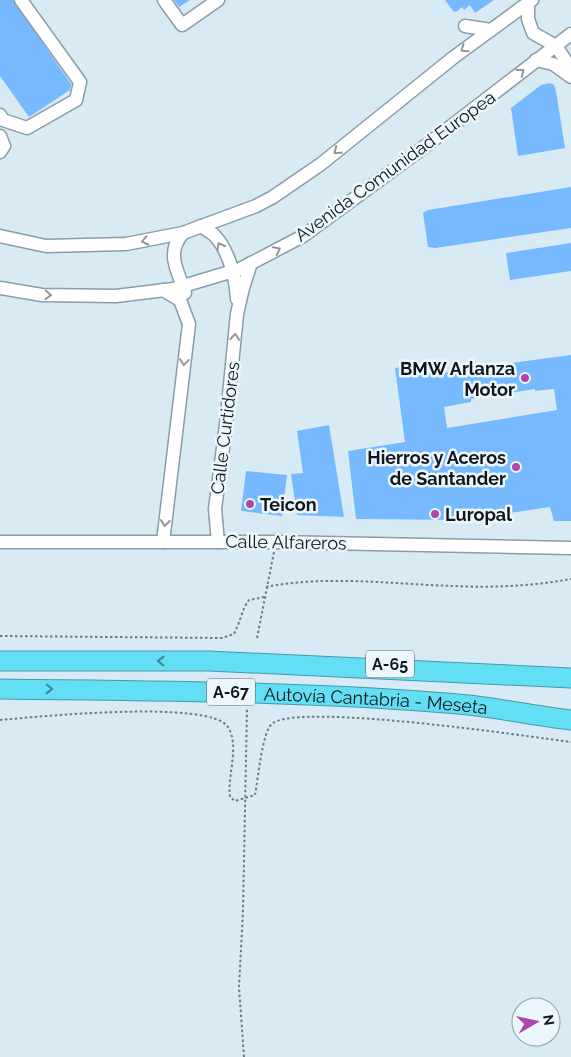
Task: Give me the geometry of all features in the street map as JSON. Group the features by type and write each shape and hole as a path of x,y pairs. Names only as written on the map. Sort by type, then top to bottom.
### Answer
{"highway":[{"name":"Autovía Cantabria - Meseta","path":"0,661 210,661 571,678"},
{"name":"A-65","path":"210,661 571,666"},
{"name":"Autovía Cantabria - Meseta","path":"0,689 272,693 461,704 571,720"},
{"path":"461,704 502,703 571,708"}],"street":[{"path":"0,115 4,120 27,128 76,100 79,93 80,82 22,0"},
{"path":"164,0 182,25 218,0"},
{"path":"0,236 46,246 126,244 183,233 273,197 321,164 454,57 530,1"},
{"path":"530,1 528,19 533,33 556,46 571,70"},
{"path":"469,24 491,30"},
{"name":"Avenida Comunidad Europea","path":"0,288 42,295 116,296 183,286 232,272 303,236 415,154 571,34"},
{"path":"536,60 553,64 571,77"},
{"path":"0,136 4,146 0,152"},
{"name":"Calle Curtidores","path":"201,226 214,235 232,272 236,287 237,314"},
{"path":"163,542 189,324 188,303 173,252 175,242 183,233"},
{"name":"Calle Curtidores","path":"218,542 215,509 226,425 237,314 242,288 251,263"},
{"path":"163,290 180,300 189,324"},
{"name":"Calle Alfareros","path":"0,542 276,542 571,548"}],"path":[{"path":"257,638 276,542"},
{"path":"266,587 356,581 454,586 528,586 571,579"},
{"path":"0,636 222,638 234,634 249,600 264,597"},
{"path":"244,1057 239,987 247,708"},
{"path":"0,720 82,713 163,711 214,717 226,724 231,734 233,748 228,787 230,797 235,801 256,795 265,734 272,723 283,718 316,716 456,726 571,742"}],"building":[{"path":"0,0 13,0 71,84 70,90 29,117 0,76"},
{"path":"174,0 190,0 179,7"},
{"path":"445,0 494,0 475,13 470,5 464,10 462,7 456,12 453,11"},
{"path":"550,83 554,85 556,91 565,148 518,156 511,108 541,85"},
{"path":"571,187 571,228 435,248 428,247 423,213 428,210"},
{"path":"571,243 571,271 510,280 506,253"},
{"path":"571,355 571,521 554,521 550,507 462,520 356,519 348,451 405,442 395,368 437,361 439,373","holes":["535,389 535,391 554,389 557,410 447,428 444,407 471,402 471,399"]},
{"path":"329,425 344,517 297,515 291,474 303,473 297,431"},
{"path":"246,471 287,475 282,516 241,511"}],"place":[{"name":"BMW Arlanza Motor","path":"525,378"},
{"name":"Hierros y Aceros de Santander","path":"516,467"},
{"name":"Teicon","path":"250,504"},
{"name":"Luropal","path":"435,514"}]}
